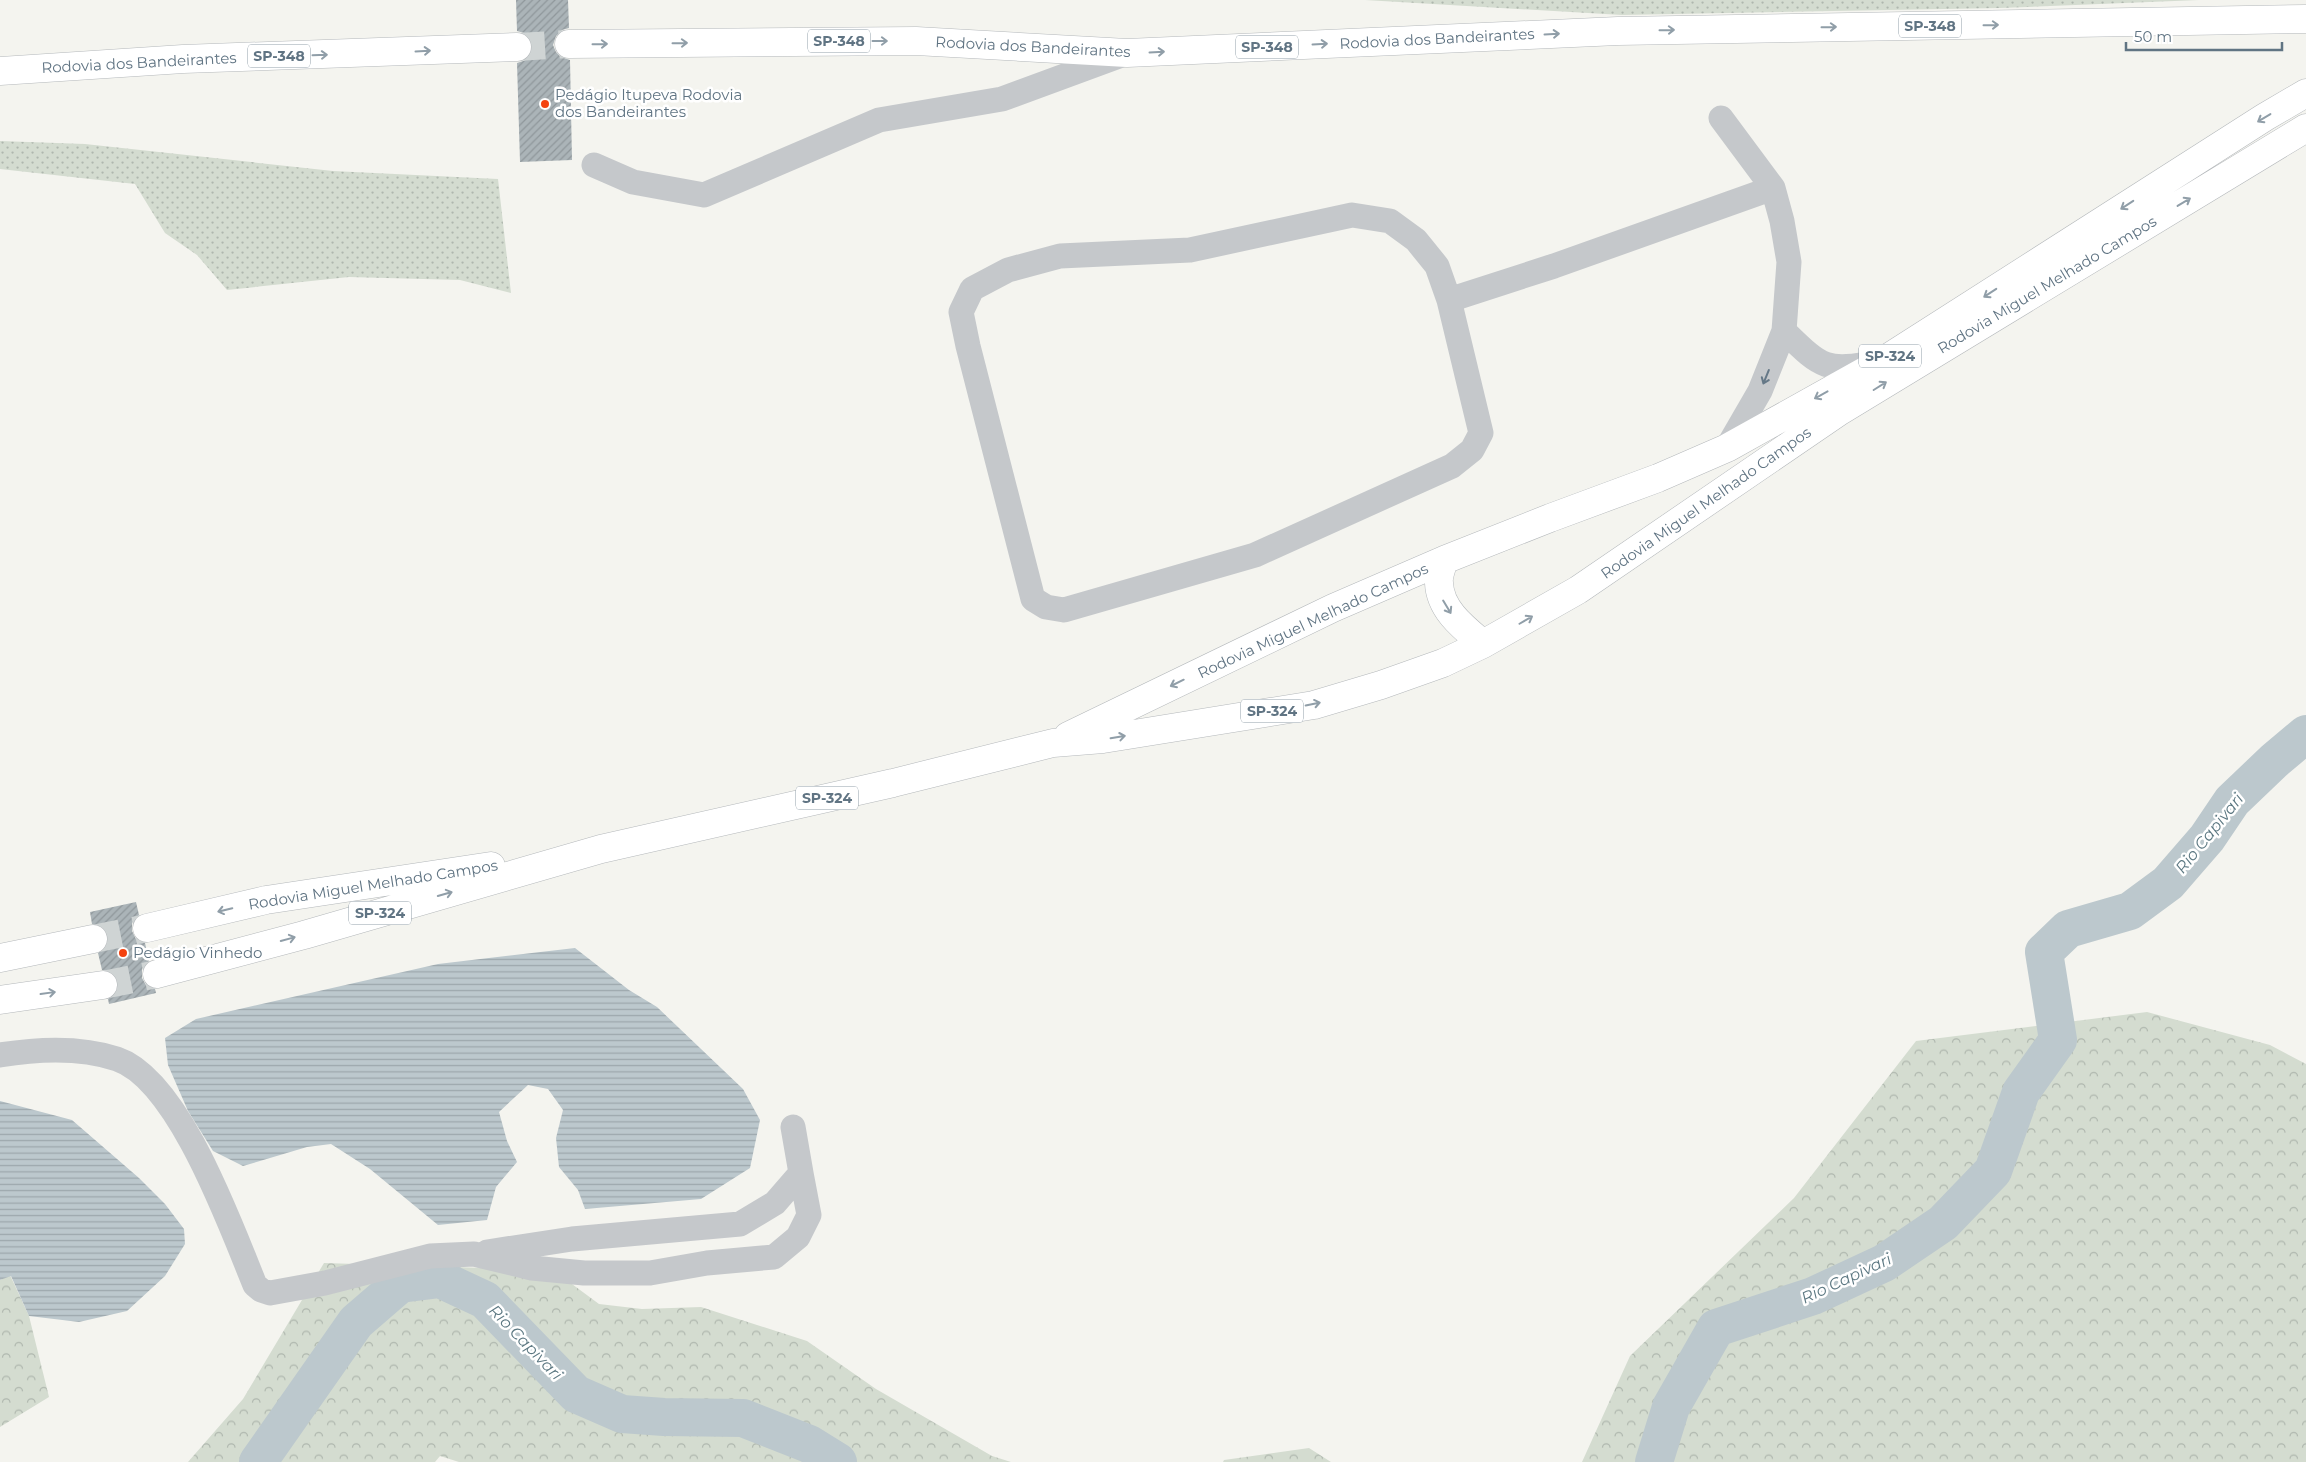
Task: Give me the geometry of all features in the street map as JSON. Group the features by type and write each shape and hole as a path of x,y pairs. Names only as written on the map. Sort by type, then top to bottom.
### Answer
{"highway":[{"name":"Rodovia dos Bandeirantes","path":"569,44 916,41 1128,53 1618,31 2306,19"},
{"name":"Rodovia dos Bandeirantes","path":"0,71 184,59 517,47"},
{"name":"Rodovia Miguel Melhado Campos","path":"1052,744 1333,608 1444,560 1658,478 1727,448 1883,361 2265,117 2306,94"},
{"name":"Rodovia Miguel Melhado Campos","path":"157,974 304,935 601,849 893,783 1052,744 1103,739 1314,704 1381,685 1443,663 1483,644 1578,590 1632,555 1730,484 1840,411 2306,128"},
{"path":"1444,560 1438,581 1441,598 1464,629 1483,644"},
{"name":"Rodovia Miguel Melhado Campos","path":"147,928 266,900 601,849"},
{"path":"0,958 93,939"},
{"path":"0,1000 103,985"}],"street":[{"path":"594,166 633,182 704,195 879,120 1002,99 1128,53"},
{"path":"1721,118 1773,188 1782,221 1789,262 1784,332 1760,391 1727,448"},
{"path":"2254,159 2306,138"},
{"path":"1449,300 1554,266 1773,188"},
{"path":"1352,215 1390,221 1416,240 1437,266 1449,300 1481,432 1472,450 1452,466 1255,555 1064,610 1046,607 1033,599 966,338 961,312 972,289 1008,270 1060,256 1190,250 1352,215"},
{"path":"1784,332 1812,359 1830,367 1851,367 1883,361"},
{"path":"0,1055 20,1052 87,1052 118,1060 146,1077 164,1097 197,1152 217,1191 255,1285 261,1290 270,1293 325,1283 430,1256 474,1254 572,1239 740,1224 775,1203 801,1172"},
{"path":"474,1254 532,1268 584,1273 650,1273 708,1263 774,1257 798,1237 809,1215 793,1127"}],"green space":[{"path":"1365,0 2199,0 2000,8 1622,15"},
{"path":"0,141 85,144 333,171 498,179 511,293 460,280 349,277 227,290 197,255 165,233 135,184 0,169"},
{"path":"2147,1012 2270,1045 2306,1064 2306,1462 1582,1462 1630,1356 1794,1198 1916,1041"},
{"path":"324,1263 553,1270 599,1304 642,1309 701,1307 807,1341 876,1389 992,1456 1011,1462 459,1462 440,1456 435,1462 188,1462 243,1399"},
{"path":"10,1275 29,1316 49,1397 0,1427 0,1280"},
{"path":"1309,1448 1331,1462 1223,1462 1224,1460"}],"shaded area":[{"path":"575,948 629,990 657,1007 743,1089 760,1120 750,1168 701,1199 585,1209 578,1190 559,1167 556,1138 563,1110 548,1089 528,1085 499,1112 507,1141 517,1162 496,1187 487,1220 438,1225 370,1169 331,1144 307,1147 243,1166 213,1151 188,1111 168,1065 165,1038 196,1019 438,964"},
{"path":"0,1101 72,1120 139,1178 165,1204 184,1229 185,1244 165,1276 127,1311 79,1322 29,1316 11,1276 0,1280"}],"building":[{"name":"Pedágio Itupeva Rodovia dos Bandeirantes","path":"516,0 568,0 569,28 562,30 556,36 553,45 561,57 570,60 572,160 520,162 517,63 526,60 531,55 533,47 530,38 524,33 517,31"},
{"name":"Pedágio Vinhedo","path":"136,902 139,915 132,923 132,931 136,939 145,943 149,961 142,969 142,978 146,985 155,989 156,993 109,1004 108,999 117,991 118,982 115,975 109,971 102,970 98,953 108,944 108,935 104,928 92,924 90,912"}],"waterway":[{"name":"Rio Capivari","path":"1654,1462 1671,1407 1716,1328 1813,1296 1884,1263 1943,1223 1993,1171 2021,1092 2058,1040 2044,952 2068,929 2130,911 2168,883 2207,838 2232,801 2275,760 2306,734"},
{"name":"Rio Capivari","path":"258,1462 356,1322 400,1284 440,1279 485,1300 576,1394 622,1414 664,1417 743,1418 809,1444 838,1462"}],"tunnel":[{"path":"517,47 569,44"},
{"path":"93,939 147,928"},
{"path":"103,985 157,974"}],"place":[{"name":"Pedágio Itupeva Rodovia dos Bandeirantes","path":"545,104"},
{"name":"Pedágio Vinhedo","path":"123,953"}]}
